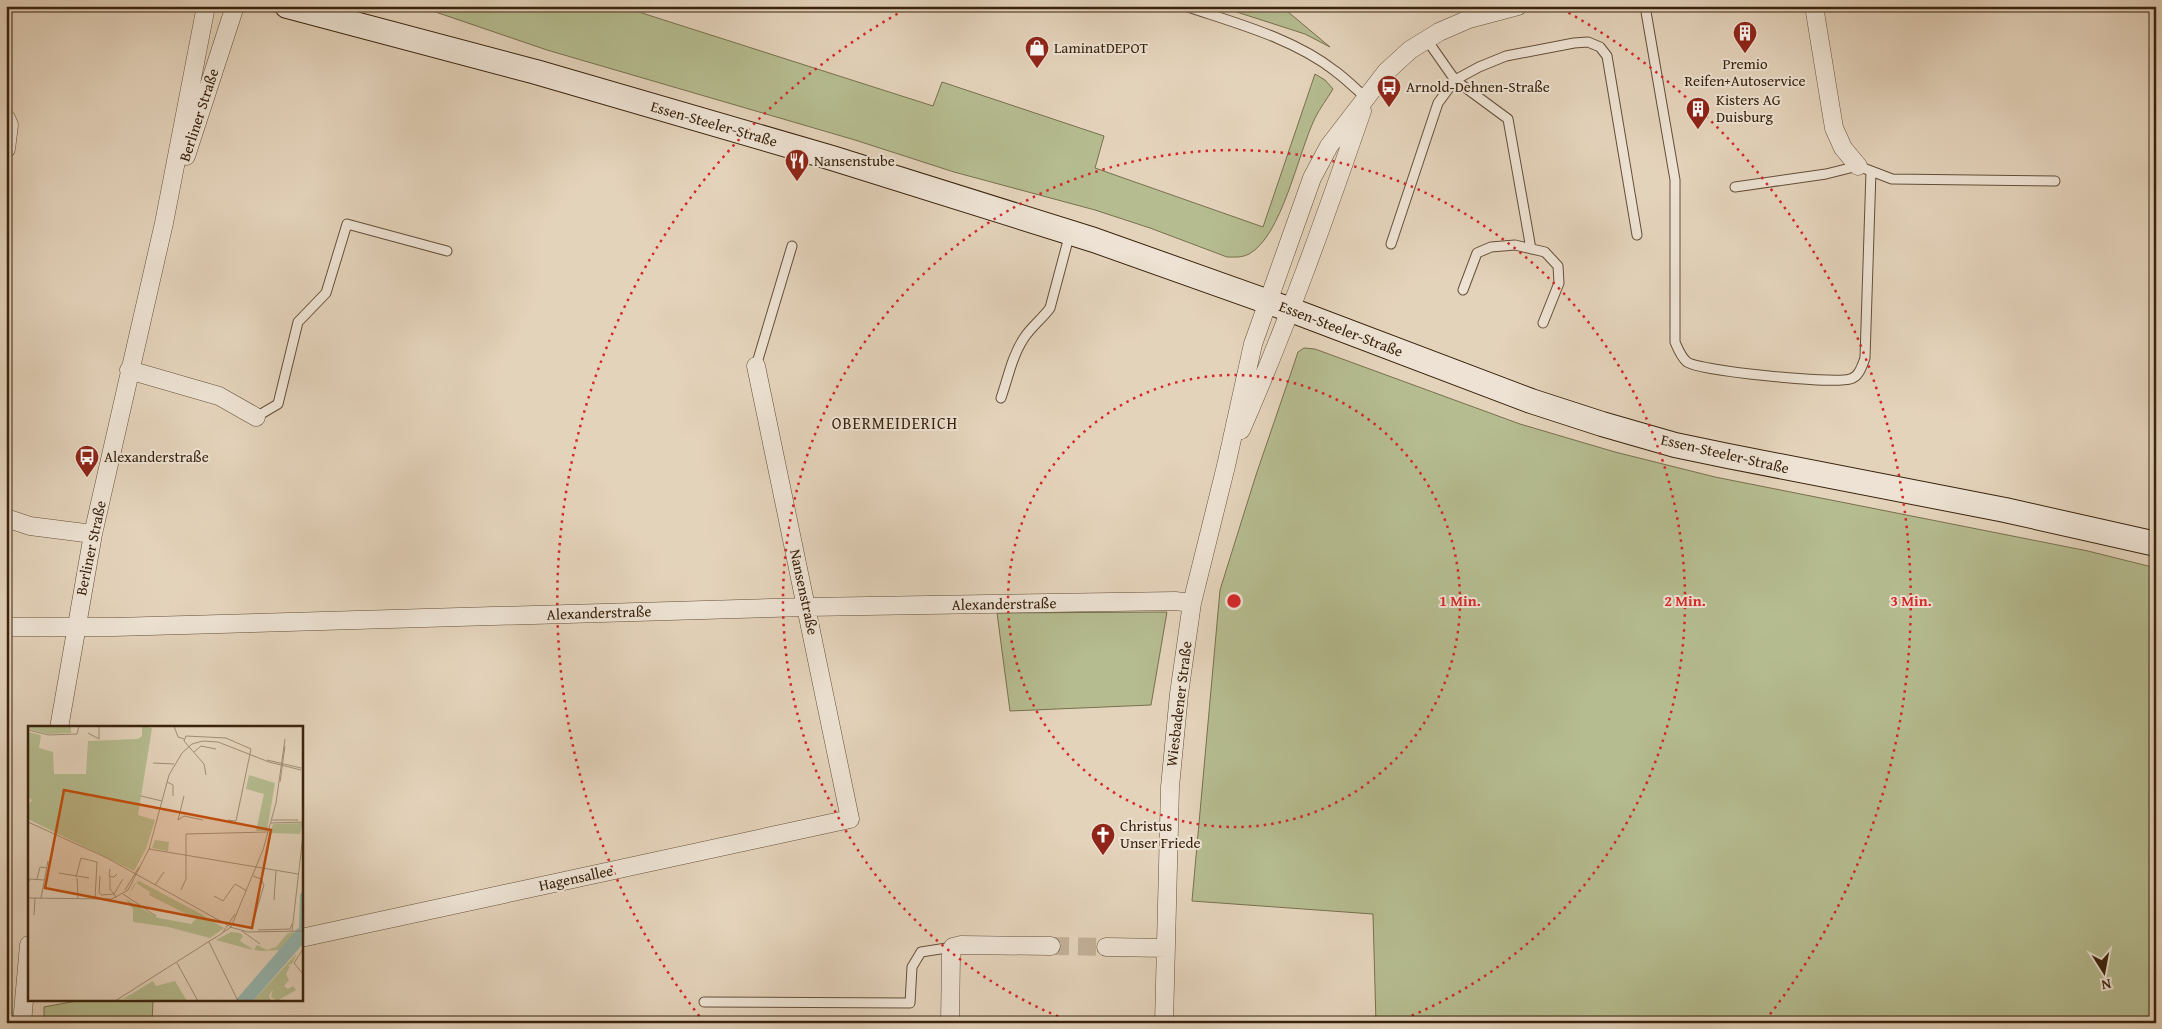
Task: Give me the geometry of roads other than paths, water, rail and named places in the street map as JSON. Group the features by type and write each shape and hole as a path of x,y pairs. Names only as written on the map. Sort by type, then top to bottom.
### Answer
{"main road":[{"name":"Essen-Steeler-Straße","path":"287,6 536,72 823,156 1070,233 1291,310 1531,401 1675,444 1823,476 2005,510 2156,544"},
{"name":"Essen-Steeler-Straße","path":"348,6 536,72"}],"street":[{"name":"Berliner Straße","path":"58,726 93,534 164,223 206,6"},
{"name":"Berliner Straße","path":"164,223 235,6"},
{"path":"1268,302 1312,178 1329,146 1386,72 1410,50 1427,40 1469,19 1518,6"},
{"path":"1814,6 1834,128 1843,148 1865,169"},
{"path":"1291,310 1367,98"},
{"path":"6,118 9,125 6,149"},
{"name":"Wiesbadener Straße","path":"1164,1023 1170,787 1179,694 1192,603 1226,466 1249,358 1268,302"},
{"name":"Wiesbadener Straße","path":"1226,466 1272,361 1291,310"},
{"name":"Nansenstraße","path":"756,366 850,819"},
{"path":"129,370 219,396 256,416"},
{"path":"6,518 30,526 93,534"},
{"name":"Alexanderstraße","path":"6,627 75,627 807,607 1175,601 1192,603"},
{"name":"Hagensallee","path":"302,938 850,819"},
{"path":"950,1023 951,955 953,947 961,945 1051,946"},
{"path":"1106,947 1166,948"},
{"path":"22,1023 26,999 28,963"}],"lane":[{"path":"1185,6 1259,30 1295,47 1334,70 1367,98"},
{"path":"1645,6 1675,180 1675,342 1680,353 1688,362 1716,369 1828,381 1851,379 1860,371 1865,358 1865,169"},
{"path":"1427,40 1455,80 1508,119 1531,248"},
{"path":"1391,244 1438,103 1455,80 1479,67 1506,56 1588,42 1600,47 1608,56 1637,235"},
{"path":"1735,187 1865,169 1892,179 2055,182"},
{"path":"256,416 278,404 298,322 326,293 347,224 447,251"},
{"path":"1001,398 1015,354 1024,338 1050,308 1070,233"},
{"path":"1463,290 1478,253 1491,247 1515,244 1545,252 1558,266 1559,283 1543,323"},
{"path":"756,366 792,246"},
{"path":"704,1002 910,1003 912,967 921,952 953,947"}],"tunnel":[{"path":"1051,946 1106,947"}],"place":[{"name":"Premio Reifen+Autoservice","path":"1745,54"},
{"name":"LaminatDEPOT","path":"1037,69"},
{"name":"Arnold-Dehnen-Straße","path":"1389,108"},
{"name":"Kisters AG Duisburg","path":"1698,130"},
{"name":"Nansenstube","path":"797,182"},
{"name":"Alexanderstraße","path":"87,478"},
{"name":"Christus Unser Friede","path":"1103,856"}],"district":[{"name":"OBERMEIDERICH","path":"895,423"}]}
